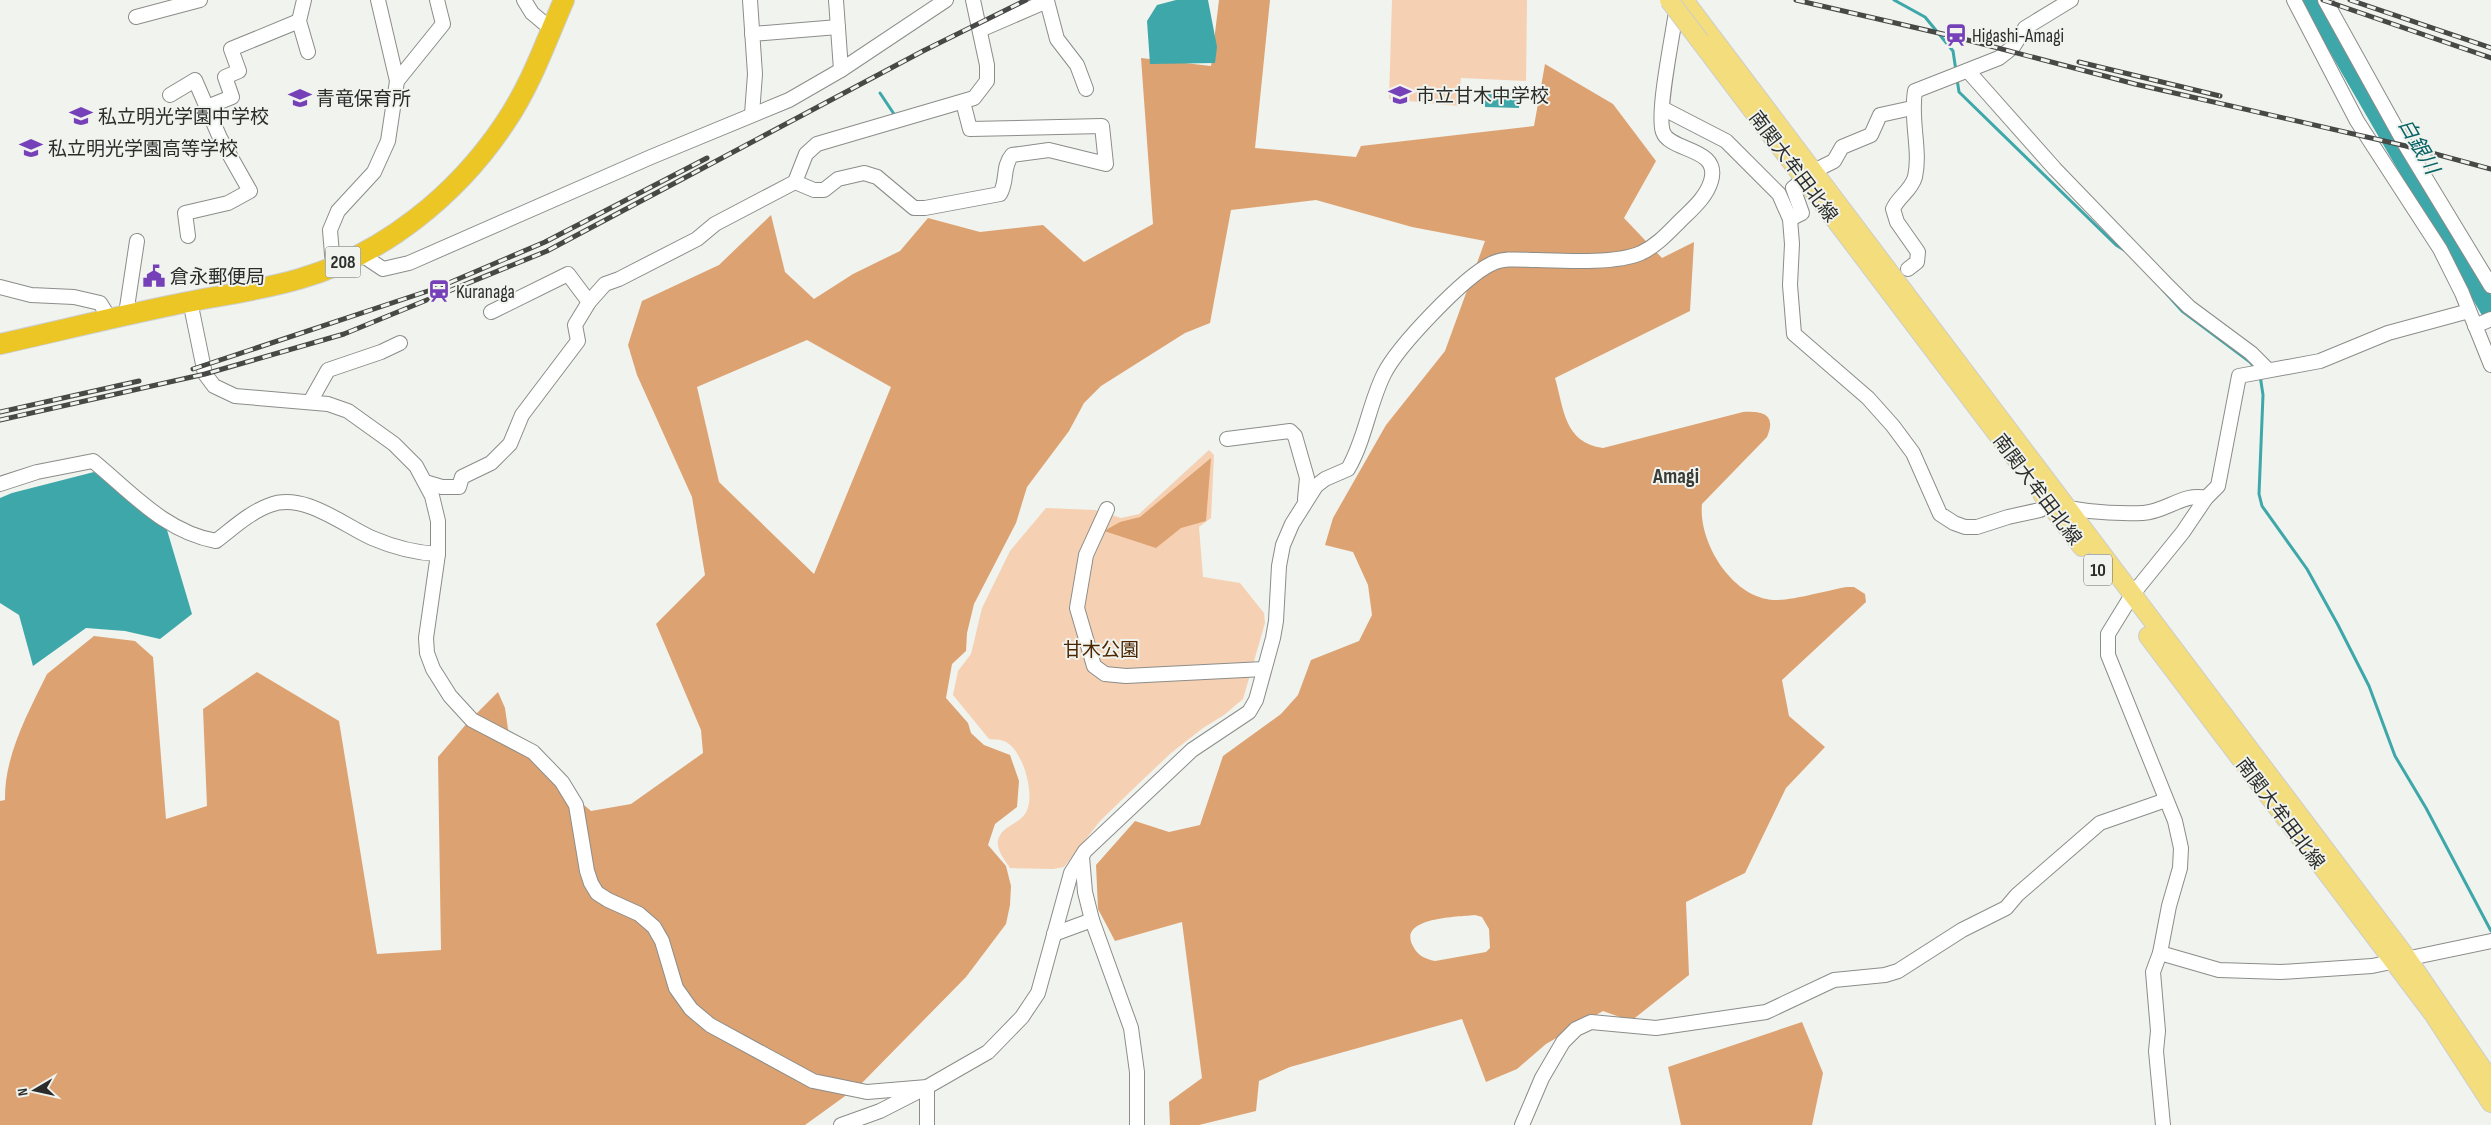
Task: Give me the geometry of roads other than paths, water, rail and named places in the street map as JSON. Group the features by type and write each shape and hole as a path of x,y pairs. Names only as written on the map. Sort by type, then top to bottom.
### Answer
{"highway":[{"name":"208","path":"0,344 118,316 300,279 362,255 405,227 445,194 486,149 506,121 526,85 564,0"}],"main road":[{"name":"南関大牟田北線","path":"1669,0 1703,36 2068,508 2129,601"},
{"name":"南関大牟田北線","path":"1684,0 1703,36"},
{"name":"南関大牟田北線","path":"1809,175 2049,504 2129,601 2491,1081"},
{"name":"南関大牟田北線","path":"2400,959 2434,1016 2491,1103"}],"street":[{"path":"136,17 200,0"},
{"path":"304,0 299,21 302,38 308,52"},
{"path":"333,266 330,230 338,211 374,172 388,141 397,81 378,0"},
{"path":"397,81 443,24 437,0"},
{"path":"524,0 532,12 552,29"},
{"path":"750,0 755,74 752,114"},
{"path":"836,0 842,70"},
{"path":"362,255 383,269 409,263 752,114 789,100 842,70 946,0"},
{"path":"425,482 442,487 459,487 462,477 491,463 510,444 522,415 578,341 575,325 589,302 605,284 697,239 715,224 795,182 806,154 817,144 974,98 987,81 987,65 973,0"},
{"path":"841,1125 880,1111 988,1052 1022,1017 1038,993 1071,872 1085,852 1192,750 1249,712 1256,700 1276,621 1279,566 1283,545 1292,524 1316,486 1325,478 1348,468 1384,375 1395,355 1466,282 1492,263 1515,259 1563,261 1623,258 1641,253 1656,244 1700,200 1708,188 1712,170 1701,155 1668,140 1663,132 1662,108 1678,0"},
{"path":"1908,269 1916,262 1918,252 1897,222 1893,209 1909,190 1914,179 1912,108 1915,91 1999,58 2013,47 2025,28 2071,0"},
{"path":"2294,0 2357,121 2440,249 2469,311 2483,323 2491,365"},
{"path":"2325,0 2406,146 2491,286"},
{"path":"980,30 1047,1 1057,39 1077,65 1086,89"},
{"path":"207,107 232,97 225,77 240,71 231,49 299,21"},
{"path":"752,34 838,27"},
{"path":"1968,71 2055,169 2189,307 2250,353 2268,370"},
{"path":"170,95 195,80 220,138 250,191 228,203 185,213 188,236"},
{"path":"795,182 814,190 824,190 838,179 864,173 877,176 914,208 925,208 1000,194 1006,184 1006,163 1012,155 1049,150 1106,164 1102,126 970,129 963,102"},
{"path":"1662,108 1726,141 1780,194 1790,219 1792,244 1790,285 1794,334 1868,398 1893,426 1913,453 1940,514 1954,523 1965,527 1977,527 2008,517 2040,510 2049,504 2068,508 2144,513 2168,507 2186,498 2198,496 2206,498"},
{"path":"1790,219 1802,213 1793,188 1809,175 1834,161 1842,147 1871,135 1880,115 1912,108"},
{"path":"0,287 31,295 74,298 100,303 118,316 137,241"},
{"path":"491,312 568,274 589,302"},
{"path":"190,301 205,374 214,386 236,396 328,404 348,412 394,444 416,466 432,496 438,521 438,554 426,638 427,653 433,668 450,696 472,720 533,752 562,782 576,805 590,883 603,896 639,914 654,927 662,941 676,988 691,1009 710,1025 813,1081 876,1093 904,1088 927,1087"},
{"path":"2163,1125 2156,1051 2158,1031 2152,972 2160,953 2169,906 2180,868 2181,848 2175,821 2108,655 2108,634 2129,601 2184,532 2206,498 2218,486 2239,376 2320,361 2388,333 2469,311"},
{"path":"310,402 328,370 381,352 400,343"},
{"path":"1227,439 1290,431 1295,436 1307,478 1305,503"},
{"path":"0,484 37,472 93,461 168,523 197,538 216,540 270,505 286,502 328,513 372,538 416,553 438,554"},
{"path":"1107,509 1086,554 1077,608 1094,666 1105,674 1126,676 1264,669"},
{"path":"1522,1125 1542,1078 1563,1042 1576,1029 1591,1022 1656,1028 1766,1012 1834,980 1892,973 1962,930 2006,908 2017,895 2100,823 2166,800"},
{"path":"1082,856 1085,892 1092,920 1131,1028 1136,1072 1137,1125"},
{"path":"1054,934 1092,920"},
{"path":"2160,953 2219,970 2281,972 2372,966 2490,942"},
{"path":"927,1087 927,1125"}],"water":[{"path":"1176,0 1208,0 1217,47 1215,63 1150,64 1147,21 1157,5"},
{"path":"1485,91 1520,92 1519,108 1485,107"},
{"path":"94,472 167,530 192,614 160,639 125,631 86,628 33,666 19,615 0,603 0,498 12,493"}],"waterway":[{"path":"1894,0 1925,17 1953,51 1956,71"},
{"name":"白銀川","path":"2310,0 2491,313"},
{"path":"1957,79 1959,92 2116,245 2124,250"},
{"path":"880,93 896,117"},
{"path":"2163,290 2182,311 2250,362 2255,368"},
{"path":"2260,375 2263,395 2259,494 2262,506 2307,569 2338,625 2369,686 2395,756 2426,808 2491,931"}],"railway":[{"path":"0,420 205,374 344,334 547,251 923,51 1026,0"},
{"path":"1796,0 1956,37 2135,84 2406,146 2491,169"},
{"path":"2323,0 2491,58"},
{"path":"2350,0 2491,48"},
{"path":"2079,62 2220,96"},
{"path":"193,369 437,288 545,242 707,158"},
{"path":"0,412 139,381"}],"place":[{"name":"Higashi-Amagi","path":"1956,35"},
{"name":"市立甘木中学校","path":"1400,95"},
{"name":"青竜保育所","path":"300,98"},
{"name":"私立明光学園中学校","path":"81,116"},
{"name":"私立明光学園高等学校","path":"31,148"},
{"name":"倉永郵便局","path":"154,276"},
{"name":"Kuranaga","path":"439,291"}],"district":[{"name":"Amagi","path":"1676,476"}],"park label":[{"name":"甘木公園","path":"1101,649"}]}
